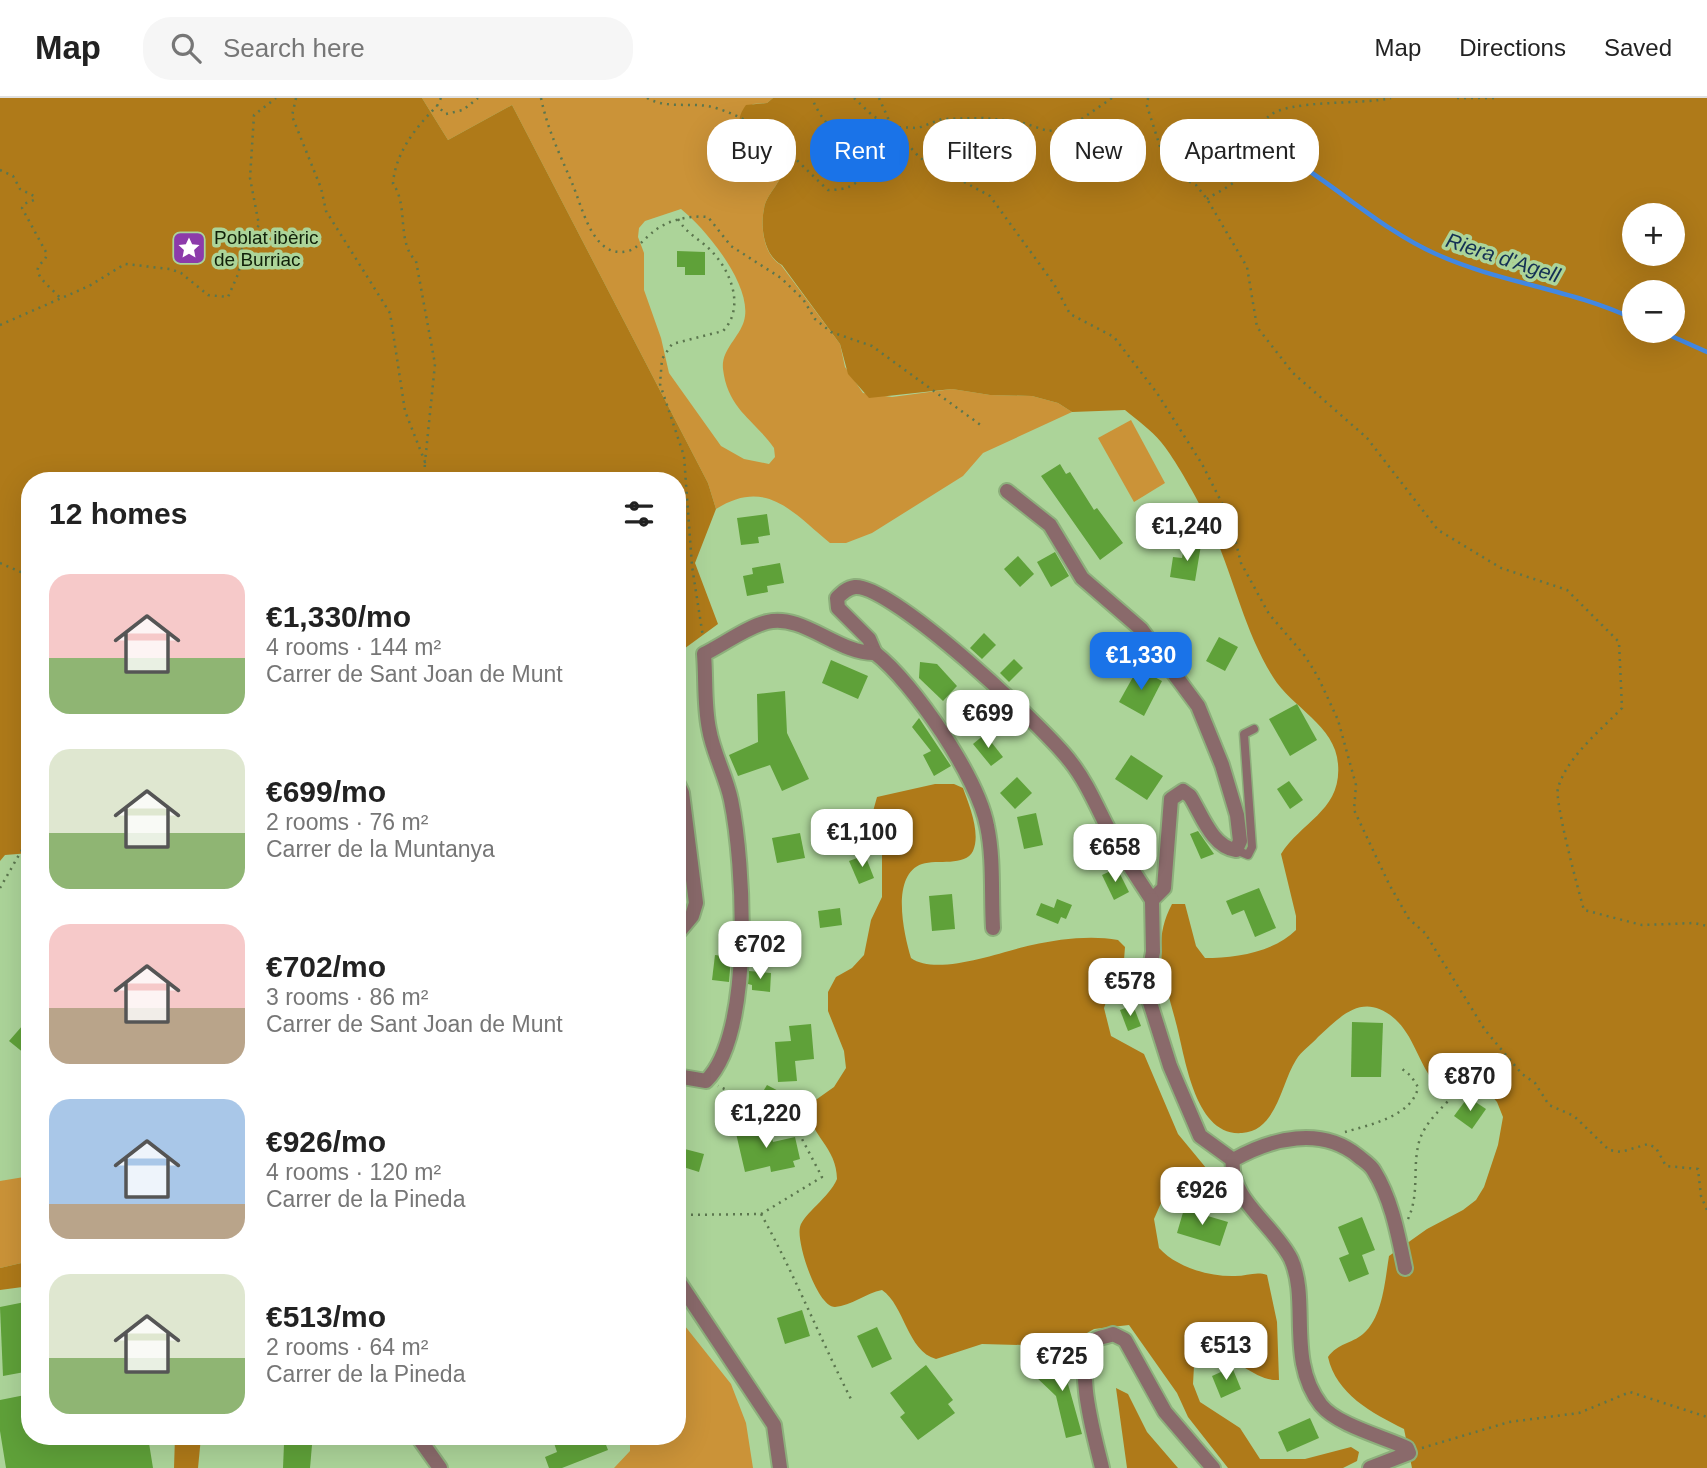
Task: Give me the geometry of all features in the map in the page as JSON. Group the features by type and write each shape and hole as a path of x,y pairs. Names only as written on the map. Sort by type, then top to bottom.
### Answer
{"street":[{"path":"1007,491 1050,525 1082,578 1141,629 1198,706 1222,765 1237,815 1240,841 1236,850 1216,842 1190,796 1183,792 1176,793 1171,799 1164,888 1152,900"},
{"path":"993,928 987,825 962,767 923,707 888,663 875,653 869,639 838,608 837,598 844,591 856,587 870,591 932,632 1034,723 1070,761 1117,846 1152,900 1153,953 1146,990 1170,1066 1200,1136 1233,1160"},
{"path":"686,1078 706,1081 715,1072 733,1020 743,939 732,803 709,728 704,654 768,621 795,623 858,654 875,653"},
{"path":"686,868 696,903 686,923"},
{"path":"1233,1160 1280,1139 1324,1139 1346,1146 1373,1168 1388,1202 1405,1268"},
{"path":"1233,1160 1231,1175 1242,1194 1272,1228 1292,1261 1297,1293 1298,1330 1310,1389 1323,1408 1358,1428 1407,1448 1409,1453 1370,1468"},
{"path":"686,1293 774,1425 780,1468"},
{"path":"1102,1468 1084,1386 1090,1348 1097,1339 1113,1334 1125,1340 1165,1412 1213,1468"},
{"path":"423,1445 439,1468"}],"lane":[{"path":"1236,850 1248,855 1252,847 1244,734 1254,729"}],"path":[{"path":"0,325 61,299 119,267 135,264 181,273 208,295 228,297 239,272 240,252 259,225 250,178 254,115 276,98"},
{"path":"296,98 292,116 321,188 327,211 390,313 405,411 425,462"},
{"path":"424,472 435,364 416,261 408,253 400,193 393,184 394,171 416,126 442,98"},
{"path":"437,106 446,114 463,110 478,98"},
{"path":"541,98 553,146 575,190 589,228 603,244 618,252 631,251 656,229 678,219 708,217 731,246 781,278 803,299 815,319 831,332 872,346 982,426"},
{"path":"647,98 653,102 721,110 768,133 828,190 843,190 858,184 867,171 865,156 828,124 812,98"},
{"path":"854,98 878,119"},
{"path":"879,98 888,119"},
{"path":"909,128 918,128 942,119 982,118 1017,121 1048,131 1067,129 1112,98"},
{"path":"1148,98 1147,106 1163,156 1178,176 1196,186 1207,199 1247,267 1256,327 1293,373 1367,439 1438,530 1502,568 1567,590 1619,642 1622,708 1566,769 1556,791 1573,874 1584,910 1642,925 1694,923 1707,926"},
{"path":"1207,199 1241,176 1252,145 1269,116 1278,111 1334,101 1360,104 1391,98"},
{"path":"1457,98 1499,98"},
{"path":"909,146 920,158 990,196 1054,284 1070,314 1114,337 1157,393 1202,464 1224,508 1241,563 1269,614 1305,656 1318,677 1338,720 1354,777 1354,810 1388,884 1409,919 1425,933 1485,1030 1522,1074 1535,1083 1549,1105 1574,1116 1609,1150 1621,1152 1648,1144 1656,1148 1666,1166 1699,1169 1700,1196 1707,1210"},
{"path":"0,170 13,176 20,189 34,196 34,200 22,208 47,254 38,268 38,276 43,282 52,285 61,299"},
{"path":"678,219 688,234 706,246 722,265 736,299 734,314 723,331 672,344 662,359 660,384 684,456 685,472"},
{"path":"686,484 692,566 704,654"},
{"path":"0,563 21,572"},
{"path":"0,888 21,851"},
{"path":"1324,1139 1376,1122 1402,1110 1416,1096 1418,1087 1401,1068"},
{"path":"686,1215 761,1214 822,1177 792,1120 706,1081"},
{"path":"1398,1237 1416,1197 1419,1140 1430,1121 1456,1093"},
{"path":"761,1214 793,1272 819,1338 852,1401"},
{"path":"1409,1453 1461,1434 1510,1422 1579,1413 1630,1392 1707,1417"}],"shaded area":[{"path":"0,98 422,98 448,140 512,105 708,483 716,509 695,563 718,624 686,647 686,472 21,472 21,854 5,855 0,861"},
{"path":"422,98 773,98 767,103 753,104 740,119 707,119 707,182 777,182 765,204 763,216 767,248 840,344 845,367 863,393 892,397 952,389 990,395 1032,396 1058,403 1072,412 983,453 963,476 872,533 846,543 830,543 791,511 765,498 734,500 716,509 708,483 512,105 448,140","holes":["681,209 703,230 726,260 742,292 744,321 727,350 723,369 730,395 774,448 775,457 769,464 744,459 721,446 669,373 661,338 644,290 644,253 638,237 639,228 645,221"]},
{"path":"773,98 1707,98 1707,1468 1412,1468 1404,1429 1368,1409 1339,1382 1328,1357 1370,1327 1382,1298 1389,1256 1427,1229 1463,1210 1476,1200 1484,1187 1498,1145 1503,1117 1497,1102 1478,1080 1447,1079 1434,1082 1395,1019 1373,1007 1363,1007 1344,1015 1301,1054 1271,1115 1263,1124 1242,1133 1226,1131 1213,1122 1194,1091 1165,979 1161,949 1165,919 1172,904 1185,904 1196,946 1205,958 1229,957 1265,949 1287,938 1296,930 1296,916 1281,854 1319,814 1334,793 1338,780 1335,750 1321,728 1281,688 1263,660 1210,525 1174,460 1157,438 1125,410 1072,412 1058,403 1032,396 990,395 952,389 869,398 848,374 840,344 767,248 763,224 768,199 777,182 796,182 796,119 740,119 746,105 767,103"},
{"path":"1131,420 1165,483 1134,502 1098,438"},
{"path":"935,784 954,784 963,788 973,819 975,844 973,851 964,859 922,864 912,870 906,880 902,906 911,958 922,963 953,964 1064,939 1118,940 1125,947 1122,986 1107,999 1104,1008 1111,1036 1144,1054 1178,1134 1216,1180 1213,1198 1177,1197 1161,1203 1154,1219 1159,1248 1175,1261 1204,1273 1225,1276 1259,1273 1267,1275 1277,1322 1279,1380 1262,1377 1229,1360 1207,1356 1194,1366 1193,1384 1200,1402 1240,1428 1260,1459 1305,1459 1351,1447 1359,1452 1357,1461 1343,1468 1228,1468 1188,1417 1177,1393 1129,1325 1094,1329 1064,1346 982,1344 936,1359 919,1347 896,1306 882,1290 835,1307 821,1297 809,1273 801,1246 800,1227 837,1179 832,1157 816,1132 810,1114 810,1104 834,1087 846,1068 844,1051 828,1011 828,992 836,977 852,968 864,955 871,920 882,897 882,850 872,815 877,797"},
{"path":"21,1178 21,1263 0,1268 0,1181"},
{"path":"21,1263 21,1287 0,1290 0,1268"},
{"path":"686,1327 731,1384 746,1423 753,1468 614,1468 630,1451 630,1445 686,1445"},
{"path":"1116,1388 1128,1394 1147,1432 1178,1468 1127,1468"},
{"path":"175,1445 200,1445 198,1468 174,1468"}],"building":[{"path":"677,251 705,252 705,275 685,275 685,267 677,267"},
{"path":"1060,464 1066,474 1070,472 1094,510 1097,508 1123,543 1100,560 1041,476"},
{"path":"767,514 770,535 758,537 759,543 741,545 737,518"},
{"path":"1185,542 1201,545 1195,581 1170,577 1173,557 1182,558"},
{"path":"1055,552 1069,576 1051,587 1037,562"},
{"path":"1018,556 1034,574 1020,587 1004,569"},
{"path":"780,563 784,583 767,586 768,592 747,596 743,576 753,574 752,568"},
{"path":"984,633 996,645 982,659 970,648"},
{"path":"1219,637 1238,647 1225,671 1206,661"},
{"path":"1014,659 1023,668 1009,682 1000,673"},
{"path":"831,660 868,676 858,699 822,683"},
{"path":"920,662 937,664 957,686 943,701 919,678"},
{"path":"1138,668 1162,681 1144,716 1119,702"},
{"path":"785,691 787,733 809,779 782,791 770,765 738,776 729,755 758,742 757,694"},
{"path":"1297,704 1317,740 1290,756 1269,719"},
{"path":"919,718 951,766 934,776 923,755 931,751 912,727"},
{"path":"985,734 1003,757 991,766 973,744"},
{"path":"1131,755 1163,776 1147,800 1115,779"},
{"path":"1017,777 1032,793 1015,809 1000,793"},
{"path":"1289,781 1303,800 1290,809 1277,789"},
{"path":"1036,813 1043,845 1024,849 1017,817"},
{"path":"1198,831 1214,854 1201,859 1190,834"},
{"path":"800,833 805,858 777,863 772,838"},
{"path":"865,855 874,878 859,884 849,861"},
{"path":"1117,868 1129,892 1114,900 1102,875"},
{"path":"1259,888 1276,928 1255,937 1244,910 1232,915 1226,901"},
{"path":"952,894 955,929 932,931 929,896"},
{"path":"1057,899 1072,905 1066,919 1061,917 1058,924 1036,915 1041,903 1054,908"},
{"path":"840,908 842,925 820,928 818,911"},
{"path":"715,955 731,957 729,982 712,980"},
{"path":"749,971 771,973 770,992 752,990 752,985 748,984"},
{"path":"1133,1005 1141,1026 1128,1031 1120,1010"},
{"path":"1352,1022 1383,1023 1381,1077 1351,1077"},
{"path":"811,1024 814,1059 795,1061 797,1081 778,1082 775,1042 791,1041 789,1026"},
{"path":"21,1027 21,1051 9,1041"},
{"path":"767,1085 788,1096 780,1110 759,1098"},
{"path":"1468,1097 1486,1109 1472,1129 1454,1116"},
{"path":"751,1125 752,1133 770,1128 773,1142 795,1137 800,1159 793,1161 795,1167 771,1172 770,1166 745,1172 735,1129"},
{"path":"686,1149 704,1154 699,1172 686,1168"},
{"path":"1184,1209 1228,1222 1220,1246 1177,1233"},
{"path":"1362,1217 1375,1250 1362,1255 1369,1274 1349,1282 1339,1258 1349,1254 1338,1227"},
{"path":"21,1303 21,1373 3,1376 0,1307"},
{"path":"802,1310 810,1336 785,1344 777,1318"},
{"path":"877,1327 892,1359 872,1368 857,1336"},
{"path":"1058,1354 1074,1369 1068,1384 1082,1434 1066,1438 1056,1396 1035,1376"},
{"path":"926,1365 953,1400 948,1404 955,1413 918,1440 900,1417 905,1413 890,1393"},
{"path":"1232,1367 1241,1389 1221,1398 1212,1376"},
{"path":"21,1396 21,1445 149,1445 153,1468 6,1468 0,1431 0,1400"},
{"path":"1310,1418 1319,1438 1287,1452 1278,1432"},
{"path":"284,1445 312,1445 310,1468 283,1468"},
{"path":"555,1445 606,1445 608,1450 562,1468 549,1468 545,1457 557,1452"}],"waterway":[{"name":"Riera d'Agell","path":"1319,178 1400,235 1436,254 1460,264 1585,300 1622,314"},
{"name":"Riera d'Agell","path":"1685,342 1707,352"}],"place":[{"name":"Poblat ibèric de Burriac","path":"189,248"}]}
